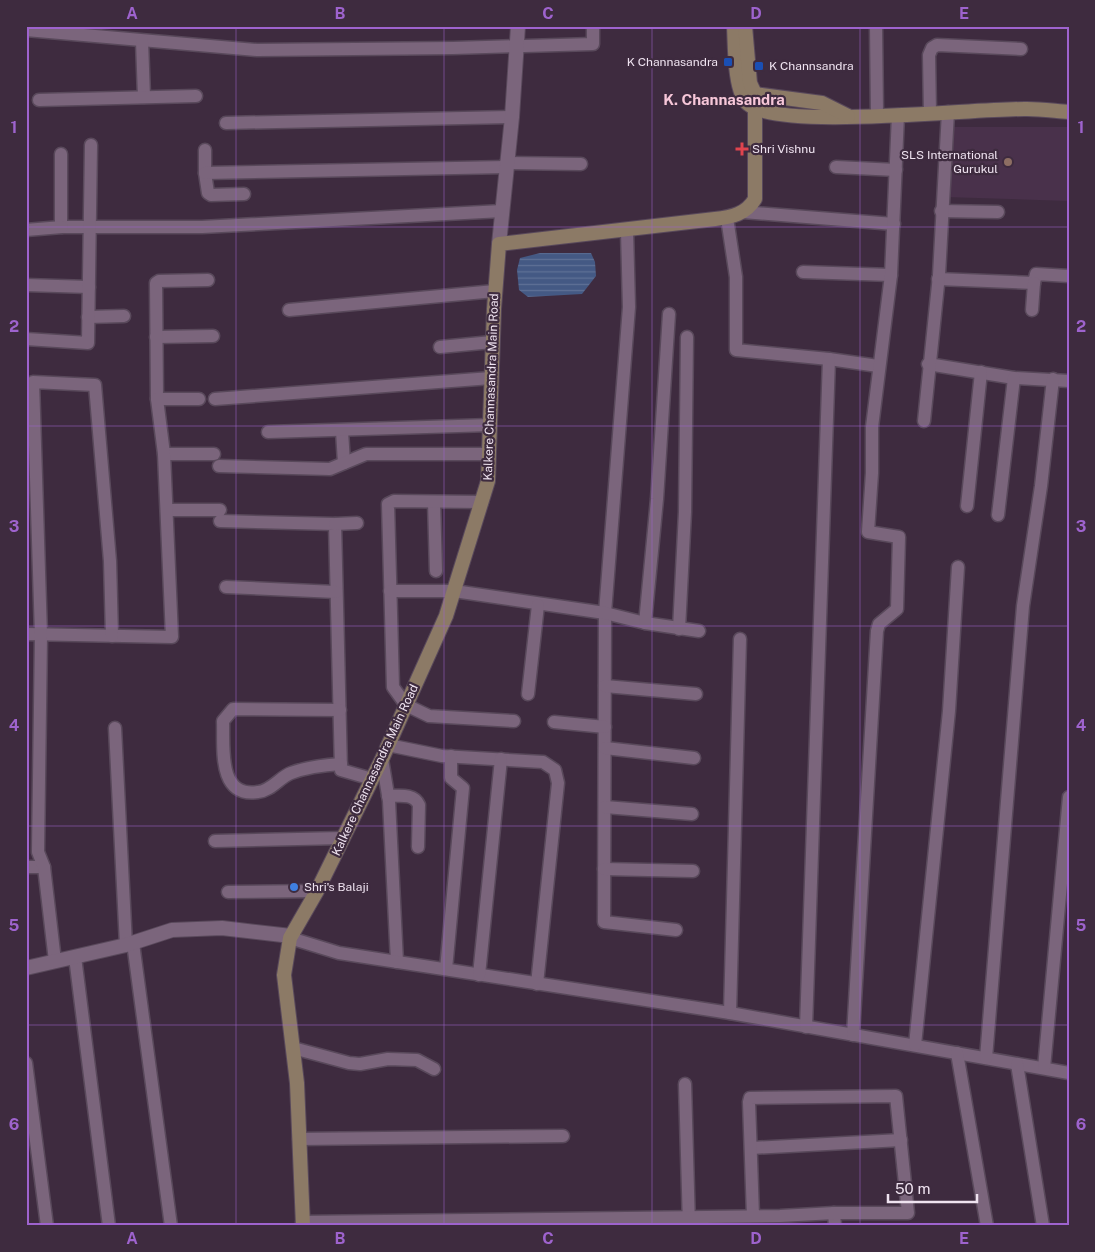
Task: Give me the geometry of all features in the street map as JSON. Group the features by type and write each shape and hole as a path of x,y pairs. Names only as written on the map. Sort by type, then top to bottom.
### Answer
{"main road":[{"path":"740,28 738,84 746,102 754,101 776,114 826,118 1027,109 1069,112"},
{"path":"498,244 627,231 727,218 743,212 750,208 755,199 754,101"},
{"name":"Kalkere Channasandra Main Road","path":"302,1224 297,1083 284,975 290,937 317,891 382,759 446,616 482,502 488,481 492,342 498,244"}],"street":[{"path":"498,244 512,117 518,26"},
{"path":"26,30 142,42 257,50 593,44 593,26"},
{"path":"876,26 877,115"},
{"path":"142,42 144,97"},
{"path":"930,113 929,55 935,46 1021,49"},
{"path":"39,100 196,96"},
{"path":"924,421 928,364 938,279 948,112"},
{"path":"852,1035 876,631 879,624 897,609 899,537 868,532 872,473 872,427 878,366 884,346 891,275 898,114"},
{"path":"226,123 512,117"},
{"path":"26,340 88,343 91,146"},
{"path":"205,150 204,173 206,190 211,195 244,194"},
{"path":"61,154 62,227"},
{"path":"204,173 581,164"},
{"path":"836,167 896,170"},
{"path":"941,210 998,212"},
{"path":"26,230 62,227 202,227 502,211"},
{"path":"743,212 894,224"},
{"path":"727,218 736,277 736,350 878,366"},
{"path":"627,231 629,307 605,614 604,922 676,930"},
{"path":"803,272 891,275"},
{"path":"1032,310 1036,274 1069,276"},
{"path":"938,279 1034,283"},
{"path":"26,634 172,637 164,454 157,399 156,283 159,281 208,280"},
{"path":"26,285 89,287"},
{"path":"289,310 495,291"},
{"path":"645,623 656,499 668,314"},
{"path":"88,317 124,316"},
{"path":"156,338 213,336"},
{"path":"679,629 685,512 687,337"},
{"path":"440,347 492,342"},
{"path":"806,1026 829,359"},
{"path":"928,364 1014,378 1069,381"},
{"path":"967,506 981,372"},
{"path":"215,399 491,378"},
{"path":"998,515 1014,378"},
{"path":"986,1058 1023,606 1041,486 1053,379"},
{"path":"55,961 44,867 38,852 41,635 33,382 95,385 110,562 112,636"},
{"path":"157,399 199,399"},
{"path":"268,432 490,425"},
{"path":"342,431 344,463"},
{"path":"164,454 214,454"},
{"path":"219,466 325,469 366,454 489,454"},
{"path":"482,502 394,501 388,504 393,687 406,705 429,716 514,721"},
{"path":"434,502 436,571"},
{"path":"167,510 334,524 357,523"},
{"path":"334,524 341,764 343,772 372,779"},
{"path":"915,1045 949,711 958,567"},
{"path":"226,587 336,592"},
{"path":"390,591 454,591 605,614 645,623 699,631"},
{"path":"528,694 538,605"},
{"path":"730,1013 740,639"},
{"path":"605,686 696,694"},
{"path":"340,710 233,709 223,722 224,771 229,780 247,792 259,792 266,790 289,774 301,770 341,764"},
{"path":"554,722 605,727"},
{"path":"115,728 130,944 171,1226"},
{"path":"388,745 451,756 543,762 550,764 557,775 537,984"},
{"path":"605,748 694,758"},
{"path":"446,969 463,788 450,778 451,756"},
{"path":"382,759 388,796 397,962"},
{"path":"479,975 501,759"},
{"path":"388,796 412,796 417,800 419,805 418,847"},
{"path":"1044,1068 1069,797"},
{"path":"604,807 692,814"},
{"path":"215,841 342,838"},
{"path":"26,867 44,867"},
{"path":"604,869 693,871"},
{"path":"228,892 317,891"},
{"path":"26,968 130,944 172,930 222,928 290,937 339,953 730,1013 1069,1073"},
{"path":"75,957 109,1226"},
{"path":"293,1048 349,1063 360,1064 388,1059 417,1060 434,1069"},
{"path":"957,1053 987,1226"},
{"path":"26,1063 47,1226"},
{"path":"1017,1064 1043,1226"},
{"path":"685,1084 689,1221"},
{"path":"302,1224 689,1221 834,1213 908,1213 898,1101 893,1095 754,1097 749,1102 753,1216"},
{"path":"299,1139 563,1136"},
{"path":"751,1148 901,1140"},
{"path":"834,1213 836,1226"}],"shaded area":[{"name":"SLS International Gurukul","path":"950,127 1069,127 1069,201 945,197"}],"water":[{"path":"540,253 591,253 595,262 596,276 582,294 528,297 519,290 517,270 520,258"}],"place":[{"name":"K Channasandra","path":"728,62"},
{"name":"K Channsandra","path":"759,66"},
{"name":"Shri Vishnu","path":"742,149"},
{"name":"SLS International Gurukul","path":"1008,162"},
{"name":"Shri's Balaji","path":"294,887"}],"district":[{"name":"K. Channasandra","path":"724,99"}]}
